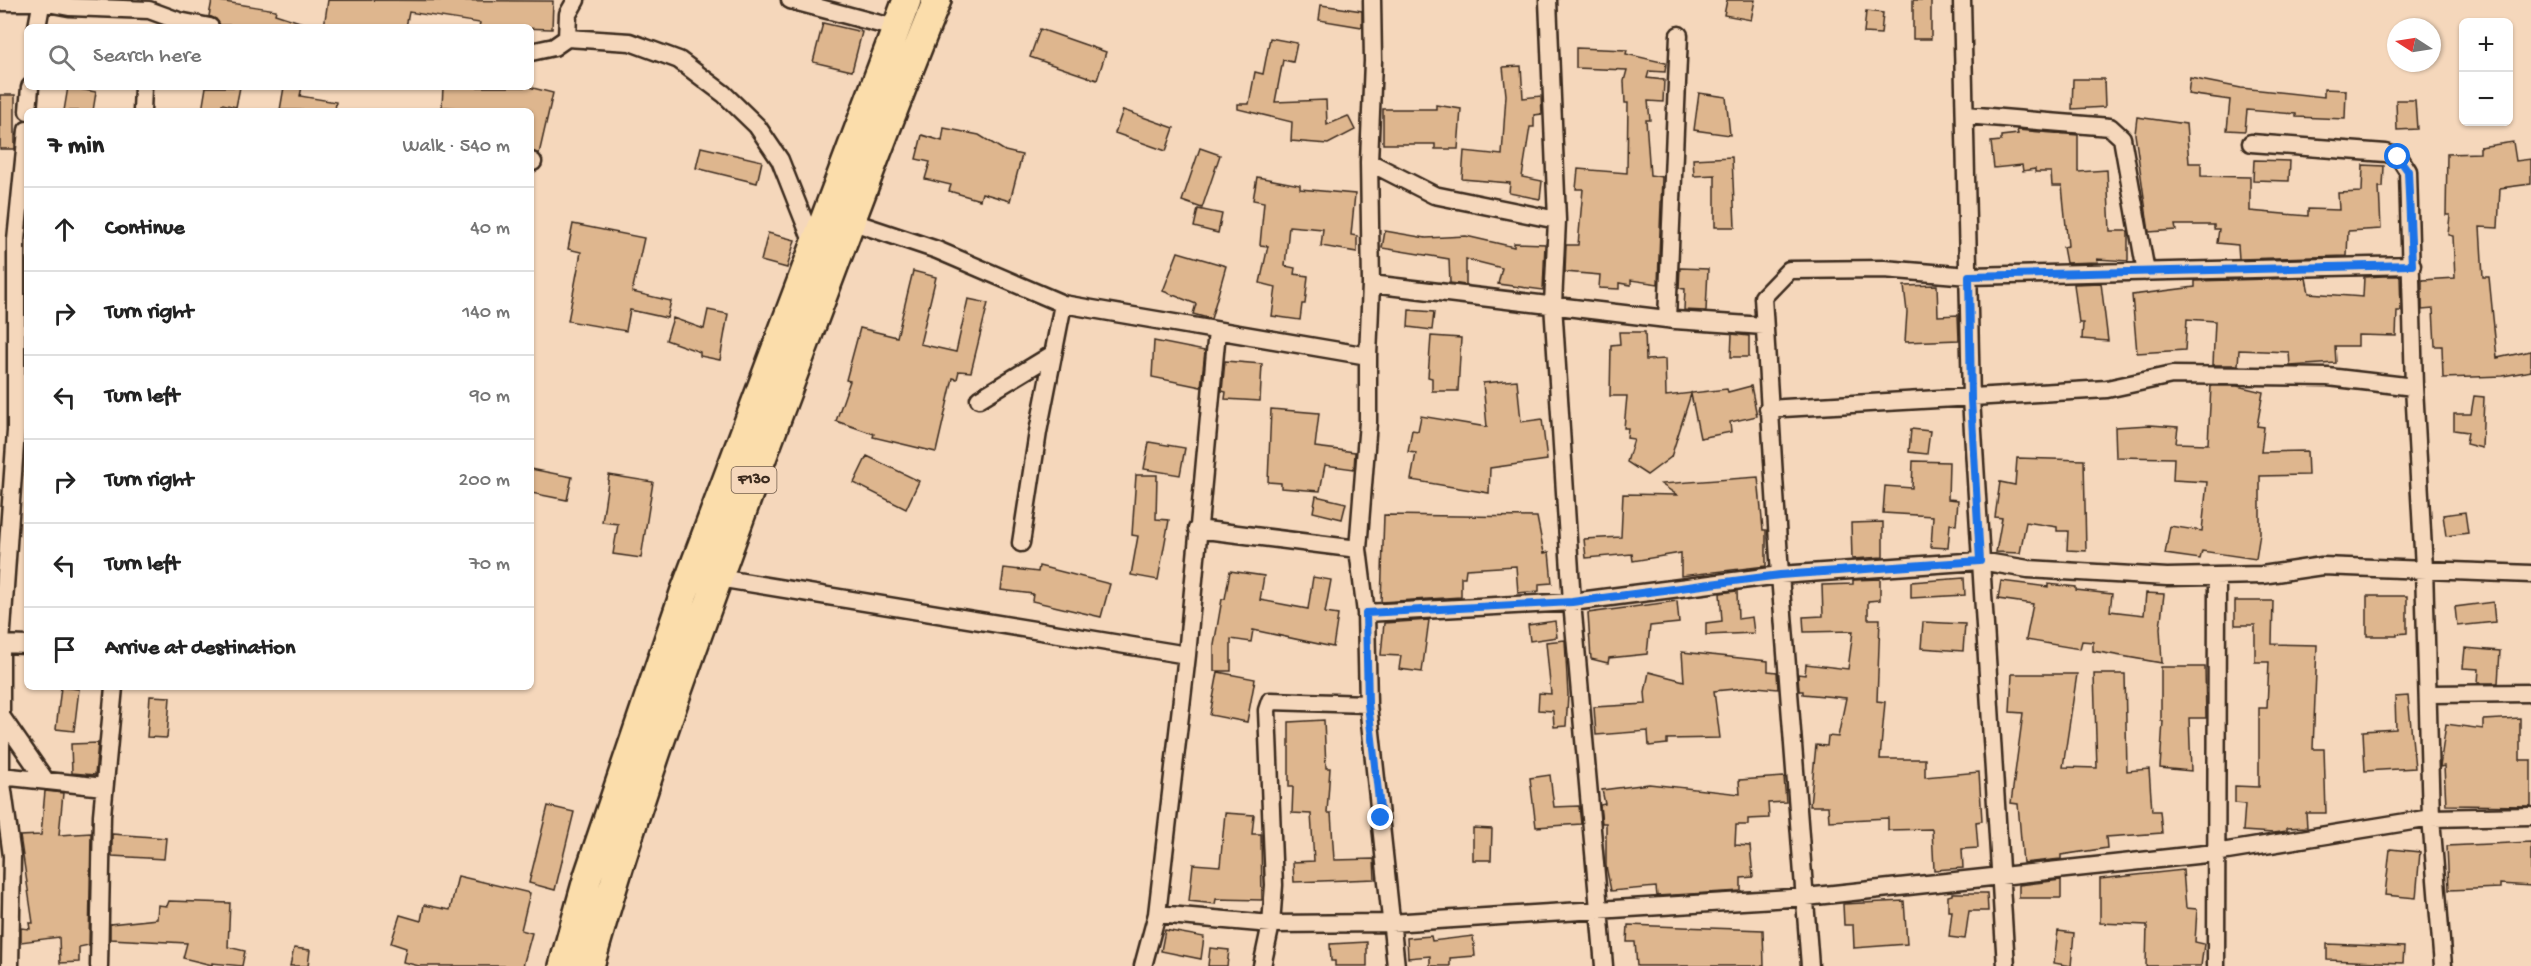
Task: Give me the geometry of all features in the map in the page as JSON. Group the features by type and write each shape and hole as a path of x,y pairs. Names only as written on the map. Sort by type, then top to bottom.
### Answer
{"main road":[{"name":"F130","path":"563,966 600,842 684,593 907,0"},
{"name":"F130","path":"590,966 613,884 718,578 850,221 937,0"},
{"path":"735,456 754,480"}],"street":[{"path":"567,38 568,14 576,0"},
{"path":"790,0 896,28"},
{"path":"1372,0 1368,422 1358,549 1366,613 1368,704 1396,966"},
{"path":"1548,0 1557,220 1553,304 1572,602 1604,966"},
{"path":"1962,0 1971,399 2006,966"},
{"path":"0,2 42,1 69,7 149,12 194,24"},
{"path":"38,24 42,1"},
{"path":"1667,319 1679,35"},
{"path":"534,51 554,46 567,38 630,42 679,60 724,94 757,126 780,160 814,246"},
{"path":"28,108 30,90"},
{"path":"142,108 143,90"},
{"path":"1966,115 2110,127 2122,138 2146,272"},
{"path":"2251,143 2386,153 2398,157 2408,171 2414,387 2424,568 2431,818 2443,966"},
{"path":"9,966 12,856 1,784 0,645 22,415 16,240 24,160"},
{"path":"1369,162 1434,195 1557,220"},
{"path":"850,221 938,250 1063,304 1368,356"},
{"path":"1810,966 1768,409 1763,297 1789,270 1884,269 1969,276 2412,265"},
{"path":"1371,284 1667,319 1764,326"},
{"path":"1021,543 1063,304"},
{"path":"1143,966 1157,914 1187,655 1217,331"},
{"path":"979,399 1053,354"},
{"path":"1768,409 1971,399 2107,389 2172,375 2328,377 2414,387"},
{"path":"1197,529 1358,549"},
{"path":"1366,613 1572,602 1780,575 1980,561 2028,569 2167,577 2262,575 2322,566 2424,568 2531,574"},
{"path":"2216,966 2217,576"},
{"path":"718,578 1187,655"},
{"path":"0,645 24,645"},
{"path":"99,966 104,787 114,690"},
{"path":"2428,694 2531,693"},
{"path":"1262,966 1271,924 1274,885 1267,710 1270,701 1368,704"},
{"path":"1,716 46,781"},
{"path":"1,784 46,781 104,787"},
{"path":"1157,914 1271,924 1390,923 1598,908 1806,897 2000,874 2215,853 2431,818 2531,816"}],"building":[{"path":"212,0 276,10 275,14 306,24 219,24 216,19 209,16"},
{"path":"328,0 553,1 552,29 534,29 534,24 480,24 409,12 407,24 324,24"},
{"path":"1727,0 1755,0 1751,20 1724,15"},
{"path":"1913,0 1931,0 1931,39 1913,39"},
{"path":"1321,5 1362,11 1362,27 1319,20"},
{"path":"1866,11 1883,13 1881,34 1864,33"},
{"path":"823,23 862,32 852,71 813,62"},
{"path":"1040,29 1106,52 1097,80 1030,57"},
{"path":"1270,38 1297,43 1293,62 1283,60 1275,102 1326,100 1327,125 1348,116 1355,130 1328,144 1291,141 1292,122 1238,109 1238,104 1249,104 1255,72 1263,74"},
{"path":"1576,48 1627,50 1626,54 1666,63 1665,72 1649,71 1647,78 1664,80 1663,102 1648,101 1650,120 1646,120 1650,175 1662,177 1658,284 1631,280 1631,285 1619,283 1619,289 1599,288 1600,275 1565,272 1566,245 1578,245 1583,189 1576,189 1578,169 1627,173 1628,103 1625,103 1624,81 1627,70 1576,68"},
{"path":"1521,66 1523,98 1541,96 1542,114 1534,115 1534,127 1530,127 1522,177 1542,181 1540,199 1509,193 1510,183 1462,179 1464,151 1502,155 1506,95 1503,67"},
{"path":"2190,78 2241,88 2324,97 2324,89 2346,90 2345,119 2296,117 2296,114 2247,110 2245,131 2227,130 2230,100 2188,94"},
{"path":"2073,79 2104,79 2105,107 2072,109"},
{"path":"534,88 553,93 539,154 534,152 534,108 442,107 443,90"},
{"path":"68,90 96,92 93,108 64,108"},
{"path":"206,90 239,90 236,107 222,104 221,108 202,108"},
{"path":"283,90 301,90 300,96 336,102 335,108 280,108"},
{"path":"1699,93 1726,97 1730,135 1694,130"},
{"path":"0,95 15,95 15,149 0,149"},
{"path":"2396,100 2415,100 2417,129 2397,130"},
{"path":"1436,105 1461,109 1458,149 1435,149 1435,144 1383,144 1383,109 1436,109"},
{"path":"1123,110 1174,128 1166,151 1115,133"},
{"path":"2137,117 2186,124 2189,163 2201,163 2201,176 2250,177 2250,211 2308,216 2308,209 2339,210 2338,193 2362,192 2363,165 2384,166 2383,187 2379,187 2381,229 2348,231 2347,256 2239,259 2238,245 2217,243 2219,229 2214,229 2214,225 2175,225 2176,230 2149,232 2135,134"},
{"path":"944,128 979,135 1005,151 1022,155 1010,201 982,193 980,200 949,191 951,185 925,179 930,162 916,159 922,135 942,141"},
{"path":"2017,130 2078,135 2078,172 2107,170 2110,231 2128,231 2128,261 2097,259 2098,262 2066,263 2063,247 2068,246 2062,186 2052,186 2051,172 2035,172 2035,169 2023,171 2022,165 1994,168 1991,142 2001,141 2001,136 2018,134"},
{"path":"2513,142 2516,161 2531,159 2531,184 2500,188 2498,228 2480,227 2483,277 2489,277 2497,358 2531,351 2531,371 2503,376 2443,378 2442,346 2435,346 2433,309 2422,310 2422,280 2455,278 2453,236 2448,235 2450,215 2446,215 2447,154 2480,153 2480,147"},
{"path":"701,147 762,161 757,183 696,168"},
{"path":"1200,148 1220,155 1202,208 1182,201"},
{"path":"1732,157 1735,227 1715,227 1715,175 1694,176 1693,159"},
{"path":"2254,160 2290,161 2289,181 2253,180"},
{"path":"1257,177 1300,185 1300,189 1355,194 1351,235 1357,236 1357,252 1321,246 1323,229 1289,226 1285,266 1295,268 1294,274 1308,276 1305,304 1302,304 1300,320 1272,316 1276,287 1260,283 1268,246 1260,245 1264,202 1253,200"},
{"path":"1198,209 1222,214 1218,233 1194,227"},
{"path":"573,224 644,238 632,292 671,301 667,318 630,310 626,331 568,321 581,252 568,249"},
{"path":"1385,231 1426,238 1466,236 1514,247 1514,243 1545,244 1543,290 1498,284 1502,268 1466,259 1466,285 1450,283 1449,259 1382,248"},
{"path":"768,233 795,240 787,268 761,261"},
{"path":"1178,252 1226,266 1211,319 1193,314 1196,304 1163,291"},
{"path":"1680,268 1708,269 1706,311 1684,310 1685,289 1679,288"},
{"path":"913,271 936,277 920,344 956,352 968,299 988,303 971,372 959,371 957,379 953,378 936,452 873,437 874,434 836,421 850,381 846,380 860,328 897,337"},
{"path":"2400,276 2401,311 2397,311 2396,336 2358,335 2358,346 2335,346 2336,363 2290,366 2289,352 2239,350 2238,365 2213,365 2215,321 2187,319 2185,350 2137,353 2132,295 2195,287 2195,281 2306,278 2309,293 2363,297 2364,277"},
{"path":"2101,283 2108,341 2082,339 2083,323 2079,323 2074,284"},
{"path":"1937,285 1938,316 1958,315 1959,340 1905,342 1907,312 1904,286"},
{"path":"708,310 728,314 720,360 700,356 700,352 666,340 673,318 704,329"},
{"path":"1409,310 1434,312 1432,330 1408,327"},
{"path":"1619,332 1645,332 1646,360 1665,359 1666,396 1727,389 1728,392 1751,386 1757,416 1730,422 1731,432 1700,438 1691,394 1671,457 1647,475 1627,462 1634,439 1627,438 1628,428 1624,428 1627,396 1610,396 1611,345 1620,344"},
{"path":"1732,334 1749,336 1749,357 1731,357"},
{"path":"1431,336 1461,338 1458,391 1432,391 1432,378 1428,377"},
{"path":"1154,341 1205,351 1201,387 1152,377"},
{"path":"1225,361 1262,364 1260,401 1225,399 1226,392 1222,391"},
{"path":"1517,380 1521,422 1542,419 1547,460 1490,468 1489,493 1411,480 1416,453 1408,452 1412,430 1418,431 1421,416 1487,427 1483,383"},
{"path":"2211,386 2237,386 2263,392 2257,426 2264,427 2261,452 2307,451 2308,475 2260,476 2260,533 2256,559 2202,551 2200,559 2165,554 2170,526 2202,531 2207,482 2173,480 2174,458 2116,457 2115,427 2150,425 2178,427 2176,443 2208,444"},
{"path":"2474,396 2484,397 2482,448 2466,444 2468,432 2454,430 2454,414 2471,414"},
{"path":"1271,409 1319,413 1315,447 1355,452 1354,469 1325,465 1320,491 1281,488 1281,483 1268,482"},
{"path":"1911,429 1930,431 1927,454 1909,452"},
{"path":"1149,442 1185,448 1180,475 1144,469"},
{"path":"867,456 919,481 906,509 854,483"},
{"path":"2017,458 2084,460 2086,551 2067,550 2068,531 2057,531 2057,527 2026,522 2020,553 1996,552 2002,518 1995,517 2000,482 2015,485"},
{"path":"1913,461 1949,462 1948,499 1958,500 1956,525 1950,524 1948,548 1931,547 1933,516 1883,513 1885,486 1912,488"},
{"path":"534,470 572,477 567,500 534,494"},
{"path":"609,475 653,482 641,558 613,554 618,524 602,522"},
{"path":"1136,475 1157,475 1156,519 1169,520 1158,580 1131,575 1138,536 1132,535"},
{"path":"1758,477 1763,530 1766,530 1766,566 1681,576 1681,553 1633,561 1632,554 1586,558 1584,539 1621,537 1623,494 1677,495 1661,484"},
{"path":"1316,496 1346,503 1342,519 1313,512"},
{"path":"2465,512 2468,533 2446,536 2443,515"},
{"path":"1384,515 1537,517 1544,553 1549,552 1552,583 1539,584 1539,591 1518,593 1516,566 1466,569 1465,577 1461,577 1461,597 1381,602"},
{"path":"1883,522 1883,557 1852,559 1851,523"},
{"path":"1039,566 1110,584 1101,617 1032,601 1033,594 1001,590 1004,568 1038,572"},
{"path":"1230,571 1264,576 1260,600 1308,609 1313,577 1331,580 1325,613 1338,615 1333,647 1253,630 1251,642 1231,639 1231,671 1214,671 1214,645 1222,599 1225,599"},
{"path":"1964,578 1965,595 1911,598 1911,582"},
{"path":"1880,579 1880,600 1868,601 1868,619 1880,619 1877,701 1885,702 1880,759 1925,759 1925,777 1979,772 1982,821 1976,822 1978,848 1962,849 1963,868 1934,870 1932,829 1888,830 1888,818 1829,821 1828,806 1810,806 1816,745 1827,746 1828,736 1838,737 1846,698 1803,694 1803,691 1799,691 1798,674 1805,675 1806,664 1848,669 1853,631 1804,632 1803,617 1823,616 1822,585 1853,584 1853,580"},
{"path":"2001,581 2048,587 2048,584 2076,587 2076,590 2112,594 2110,611 2144,615 2146,593 2164,594 2160,628 2162,663 2093,651 2093,642 2082,641 2080,649 2026,640 2033,604 1998,599"},
{"path":"1737,591 1738,619 1752,617 1754,633 1706,635 1706,623 1722,621 1720,593"},
{"path":"2367,596 2407,596 2407,633 2397,634 2397,636 2367,636"},
{"path":"1677,601 1679,623 1650,626 1647,654 1609,658 1608,663 1591,659 1588,613"},
{"path":"2235,601 2273,601 2272,644 2317,645 2313,749 2324,749 2326,813 2306,813 2307,827 2287,828 2287,831 2273,833 2243,831 2245,804 2235,803 2235,786 2259,787 2259,708 2267,708 2269,662 2255,662 2255,625 2235,625"},
{"path":"2493,602 2495,622 2457,626 2455,607"},
{"path":"1429,620 1422,672 1399,669 1401,656 1381,655 1384,623"},
{"path":"1555,621 1557,637 1530,641 1528,625"},
{"path":"1923,622 1965,624 1963,651 1921,648"},
{"path":"1565,640 1568,695 1566,726 1554,727 1553,711 1538,710 1539,693 1551,694 1546,642"},
{"path":"2465,648 2500,651 2498,683 2478,683 2479,669 2463,668"},
{"path":"1682,652 1768,661 1768,671 1777,672 1778,689 1756,687 1714,691 1720,738 1667,739 1667,744 1649,746 1648,731 1596,735 1594,707 1646,704 1645,692 1649,672 1684,681"},
{"path":"2161,667 2205,667 2206,718 2189,718 2191,771 2160,768 2163,721 2161,721"},
{"path":"1218,672 1255,679 1247,722 1210,715"},
{"path":"2012,674 2077,674 2063,767 2097,768 2094,674 2125,674 2127,771 2149,769 2152,811 2160,811 2162,833 2106,837 2107,848 2061,855 2061,859 2023,863 2018,804 2011,803 2023,713 2010,712"},
{"path":"61,690 79,690 74,731 56,729"},
{"path":"150,696 170,697 167,738 147,737"},
{"path":"2408,696 2415,768 2365,771 2363,731 2396,729 2395,697"},
{"path":"2520,718 2520,760 2531,760 2531,806 2446,805 2444,766 2440,767 2446,724 2483,729 2483,720"},
{"path":"1324,720 1326,768 1330,768 1327,813 1331,813 1334,860 1374,859 1375,879 1294,882 1293,862 1314,861 1311,814 1292,813 1293,787 1289,787 1289,722"},
{"path":"98,743 95,775 72,773 71,744"},
{"path":"1550,775 1554,807 1579,806 1581,824 1536,827 1530,778"},
{"path":"1784,777 1786,802 1768,803 1769,818 1748,819 1748,825 1736,825 1735,845 1750,846 1753,877 1741,878 1741,891 1657,896 1656,887 1611,891 1606,866 1606,823 1602,823 1600,805 1605,804 1602,790 1649,784 1740,794 1739,780"},
{"path":"45,791 63,793 59,835 91,833 89,945 79,947 79,962 60,963 59,937 21,942 21,928 30,929 29,923 33,923 20,836 41,835"},
{"path":"548,806 574,812 555,890 529,883"},
{"path":"1225,813 1254,815 1252,834 1261,834 1262,900 1216,899 1215,904 1189,901 1193,864 1220,866"},
{"path":"1473,828 1492,829 1491,860 1473,860"},
{"path":"112,834 166,838 164,859 112,856"},
{"path":"2531,842 2531,886 2500,884 2500,888 2449,890 2447,846"},
{"path":"2390,849 2420,852 2416,898 2385,895"},
{"path":"2183,870 2186,908 2197,909 2195,942 2204,944 2201,966 2146,966 2147,925 2100,923 2100,879"},
{"path":"458,876 530,893 521,930 532,933 523,966 419,966 403,962 406,948 391,943 400,915 421,921 424,905 450,910"},
{"path":"2061,880 2061,898 2019,898 2019,885"},
{"path":"1952,893 1987,893 1988,911 1969,911 1965,939 1949,937 1952,911 1948,911 1948,896"},
{"path":"169,901 230,903 228,947 245,951 242,966 212,963 212,965 183,958 187,943 110,939 110,924 157,919 158,905 167,906"},
{"path":"1904,901 1907,944 1854,948 1853,925 1844,925 1843,904"},
{"path":"1628,925 1763,930 1764,966 1637,966 1635,942 1627,942"},
{"path":"1165,930 1204,937 1201,959 1161,951"},
{"path":"2058,931 2074,933 2071,966 2054,963"},
{"path":"1431,936 1432,941 1473,936 1475,956 1450,958 1450,966 1430,966 1430,956 1408,958 1407,938"},
{"path":"1367,942 1367,966 1335,966 1335,961 1331,961 1330,944"},
{"path":"2327,944 2404,947 2403,963 2327,960"},
{"path":"294,948 310,950 308,966 290,966"},
{"path":"1210,948 1229,950 1227,966 1208,966"}],"route":[{"path":"1381,818 1368,704 1366,613 1527,606 1780,575 1980,561 1971,399 1969,276 2412,265 2408,171 2398,157"}]}
